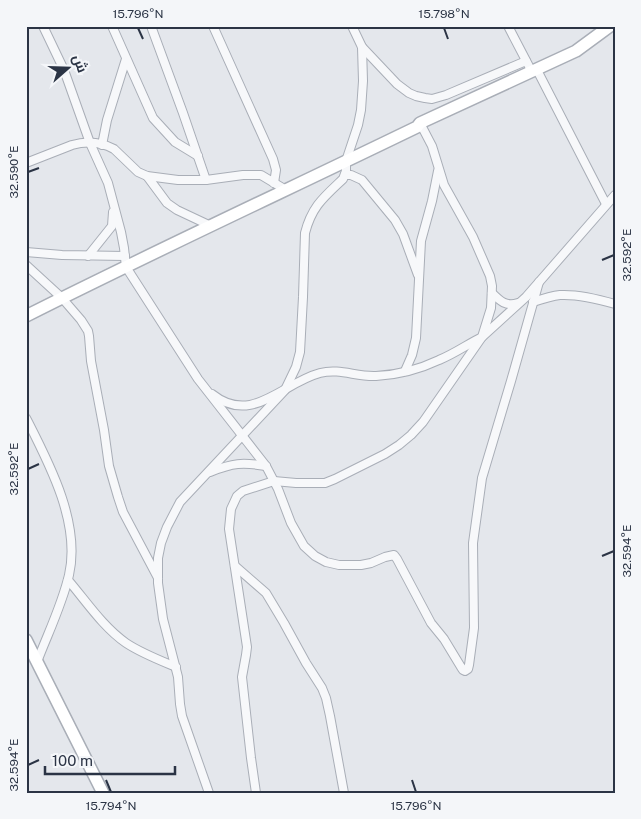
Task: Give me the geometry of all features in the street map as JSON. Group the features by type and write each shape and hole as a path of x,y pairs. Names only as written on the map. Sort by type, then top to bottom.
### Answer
{"street":[{"path":"43,26 64,70 90,143 108,183 121,232 126,261 205,388 266,466 278,489 291,523 304,546 315,556 326,562 350,565 371,563 394,555 430,623 444,639 461,668 465,671 469,665 474,628 473,543 482,478 539,282"},
{"path":"112,26 153,118 175,142 198,156"},
{"path":"151,26 206,180"},
{"path":"213,26 273,159 276,170 274,183"},
{"path":"352,26 362,47 397,84 409,93 425,98 446,95 526,61"},
{"path":"508,26 606,204"},
{"path":"26,316 62,298 126,261 211,226 346,162 417,127 420,123 576,51 610,26"},
{"path":"210,793 182,716 178,677 163,619 158,580 158,558 161,543 180,502 285,390 296,367 300,352 306,226 320,200 345,175 346,162 361,110 363,81 362,47"},
{"path":"102,145 106,120 126,59"},
{"path":"205,388 223,401 240,406 256,405 309,377 332,371 378,376 405,371 441,360 482,337 491,308 490,276 474,237 444,185 432,146 420,123"},
{"path":"26,163 72,145 90,143 114,150 138,172 147,176 178,180 206,180 258,175 264,176 286,190"},
{"path":"405,371 412,355 416,338 421,241 432,201 438,169"},
{"path":"345,175 351,175 362,180 399,226 420,280"},
{"path":"147,176 167,203 177,210 211,226"},
{"path":"256,793 242,677 247,647 229,529 231,509 237,496 243,491 274,481 325,483 386,454 399,445 423,422 482,337 539,282 615,195"},
{"path":"88,256 112,226 112,198"},
{"path":"26,252 88,256 126,261"},
{"path":"26,265 62,298 88,331 91,361 110,466 120,503 158,580"},
{"path":"492,293 505,304 513,305 519,303"},
{"path":"533,302 550,297 568,295 615,304"},
{"path":"26,418 52,471 70,527 72,553 68,580 37,662"},
{"path":"206,474 234,464 248,463 266,466"},
{"path":"235,566 266,593 322,688 330,716 344,793"},
{"path":"68,580 112,632 126,643 176,667"},
{"path":"26,640 103,793"}]}
